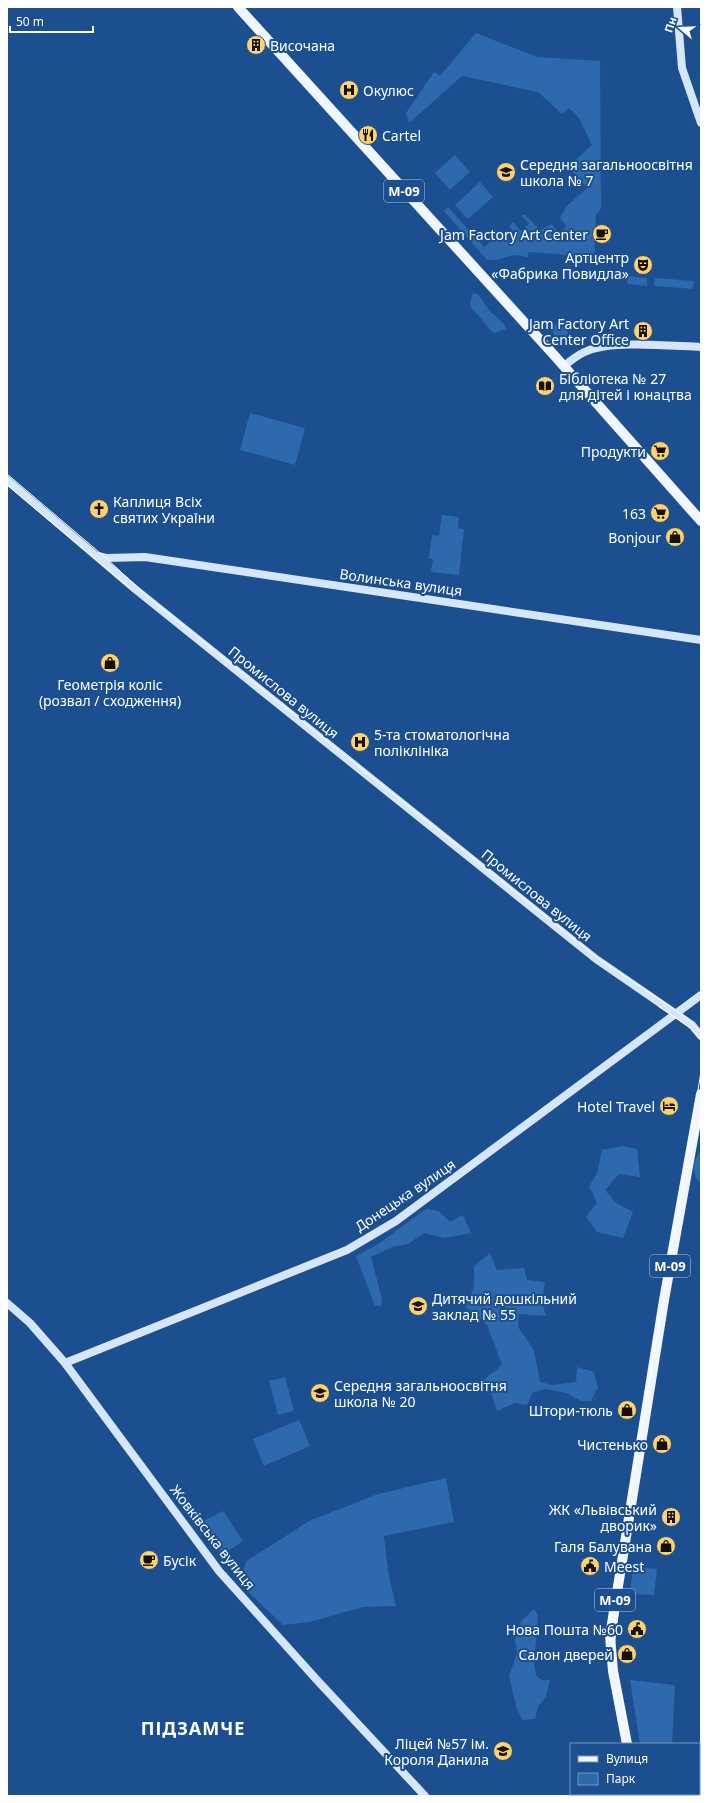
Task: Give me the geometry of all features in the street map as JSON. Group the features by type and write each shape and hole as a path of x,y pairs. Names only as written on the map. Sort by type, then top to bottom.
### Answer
{"main road":[{"name":"М-09","path":"238,7 564,366 701,521"},
{"name":"М-09","path":"628,1743 613,1671 610,1636 663,1308 701,1094"}],"street":[{"path":"677,7 682,68 701,123"},
{"path":"564,366 576,356 588,350 610,346 701,347"},
{"name":"Промислова вулиця","path":"7,480 135,589 596,959 692,1025 701,1036"},
{"name":"Волинська вулиця","path":"97,556 106,558 145,557 701,640"},
{"name":"Донецька вулиця","path":"65,1363 346,1250 396,1221 701,995"},
{"name":"Жовківська вулиця","path":"7,1303 30,1323 65,1363 219,1571 426,1796"}],"green space":[{"path":"476,33 537,57 600,61 601,206 599,212 596,214 594,264 569,263 569,255 528,252 528,257 514,255 496,260 487,260 444,211 448,207 484,247 502,232 510,241 517,236 509,226 513,222 521,231 529,224 521,215 525,215 540,230 552,224 558,233 567,227 560,218 566,207 587,188 568,167 592,145 579,118 569,108 562,114 538,92 462,76 409,123 406,113 434,72 440,76"},
{"path":"455,155 470,172 450,190 435,173"},
{"path":"480,182 493,197 468,219 455,205"},
{"path":"628,276 647,278 647,286 627,284"},
{"path":"655,278 694,281 693,289 654,286"},
{"path":"472,293 478,294 488,309 504,324 506,329 494,333 491,330 470,307"},
{"path":"556,324 565,327 568,333 567,338 564,340 555,336 552,330 553,325"},
{"path":"250,413 305,428 295,465 240,450"},
{"path":"442,515 459,517 458,528 464,529 459,575 431,572 433,559 429,559 432,535 439,536"},
{"path":"623,1146 637,1149 640,1177 619,1174 605,1190 616,1203 633,1212 623,1238 597,1232 586,1217 597,1203 589,1186 597,1174 602,1150"},
{"path":"701,1151 701,1183 695,1176 694,1167 696,1158"},
{"path":"426,1209 439,1211 450,1222 463,1215 471,1233 444,1238 424,1233 408,1244 392,1247 371,1257 382,1299 381,1306 375,1306 356,1256 375,1246"},
{"path":"490,1253 497,1270 524,1268 527,1280 545,1282 542,1302 546,1316 519,1314 518,1327 534,1350 540,1382 552,1385 576,1382 577,1367 594,1372 598,1388 591,1401 581,1401 566,1393 545,1389 532,1393 527,1405 515,1403 497,1411 491,1393 480,1383 502,1365 487,1325 466,1307 474,1286 474,1266"},
{"path":"285,1377 294,1411 278,1415 269,1381"},
{"path":"299,1420 310,1446 264,1466 253,1439"},
{"path":"446,1478 454,1522 384,1536 389,1577 396,1606 363,1607 310,1622 283,1625 240,1584 241,1574 247,1561 309,1521 378,1494"},
{"path":"223,1511 243,1541 222,1555 199,1523"},
{"path":"633,1567 657,1569 654,1595 630,1594"},
{"path":"534,1609 538,1615 534,1664 536,1675 541,1680 550,1680 546,1696 538,1707 535,1719 523,1720 517,1710 509,1676 517,1653 515,1640 521,1621"},
{"path":"630,1680 675,1685 672,1743 640,1743"}],"tram line":[{"path":"7,474 106,558 150,599 599,959 687,1018 701,1033"},
{"path":"7,485 131,589"},
{"path":"658,1006 694,1031 701,1040"},
{"path":"625,1743 608,1658 607,1632 701,1072"},
{"path":"695,1142 701,1110"},
{"path":"625,1560 614,1647 615,1663 631,1743"}],"place":[{"name":"Височана","path":"256,45"},
{"name":"Окулюс","path":"349,90"},
{"name":"Cartel","path":"368,135"},
{"name":"Середня загальноосвітня школа № 7","path":"506,172"},
{"name":"Jam Factory Art Center","path":"602,234"},
{"name":"Артцентр «Фабрика Повидла»","path":"643,265"},
{"name":"Jam Factory Art Center Office","path":"643,331"},
{"name":"Бібліотека № 27 для дітей і юнацтва","path":"545,386"},
{"name":"Продукти","path":"660,451"},
{"name":"Каплиця Всіх святих України","path":"99,509"},
{"name":"163","path":"660,513"},
{"name":"Bonjour","path":"675,537"},
{"name":"Геометрія коліс (розвал / сходження)","path":"110,663"},
{"name":"5-та стоматологічна поліклініка","path":"360,742"},
{"name":"Hotel Travel","path":"669,1106"},
{"name":"Дитячий дошкільний заклад № 55","path":"418,1306"},
{"name":"Середня загальноосвітня школа № 20","path":"320,1393"},
{"name":"Штори-тюль","path":"627,1410"},
{"name":"Чистенько","path":"662,1444"},
{"name":"ЖК «Львівський дворик»","path":"671,1517"},
{"name":"Галя Балувана","path":"666,1546"},
{"name":"Бусік","path":"149,1560"},
{"name":"Meest","path":"590,1566"},
{"name":"Нова Пошта №60","path":"637,1629"},
{"name":"Салон дверей","path":"627,1654"},
{"name":"Ліцей №57 ім. Короля Данила","path":"503,1751"}],"district":[{"name":"ПІДЗАМЧЕ","path":"193,1728"}]}
